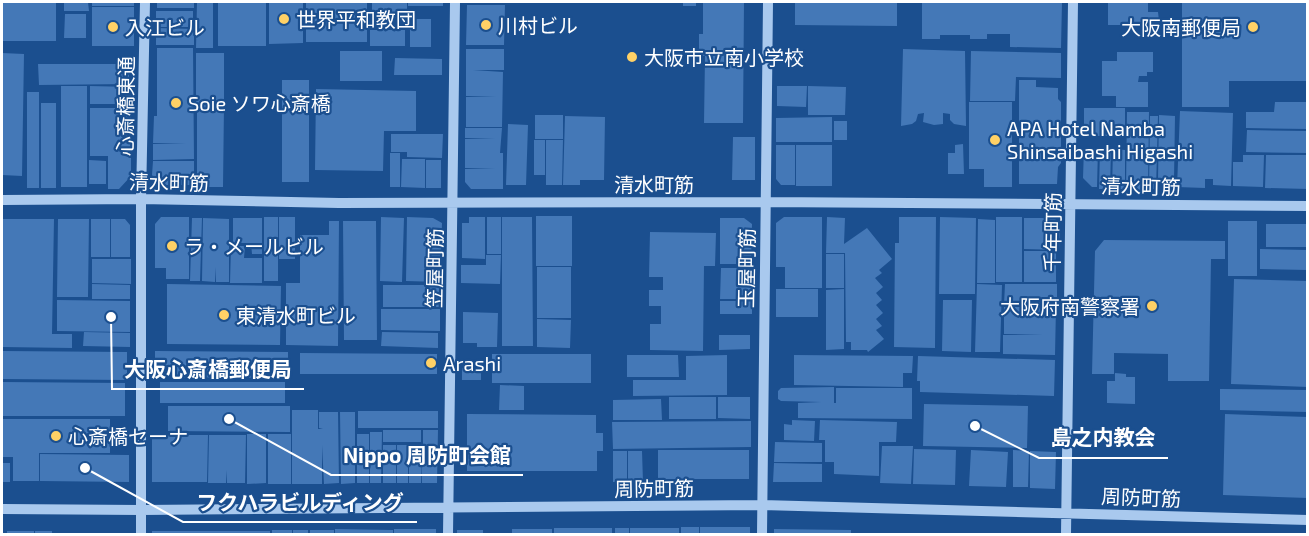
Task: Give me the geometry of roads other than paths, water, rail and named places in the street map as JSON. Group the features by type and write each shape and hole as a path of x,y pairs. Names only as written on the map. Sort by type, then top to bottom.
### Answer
{"street":[{"name":"心斎橋東通","path":"141,534 141,199 146,2"},
{"name":"笠屋町筋","path":"448,534 455,2"},
{"name":"玉屋町筋","path":"762,534 768,2"},
{"name":"千年町筋","path":"1066,534 1073,2"},
{"name":"清水町筋","path":"2,200 141,199 339,203 1070,203 1308,206"},
{"name":"周防町筋","path":"2,509 762,505 1308,520"}],"place":[{"name":"世界平和教団","path":"284,19"},
{"name":"川村ビル","path":"486,25"},
{"name":"入江ビル","path":"113,27"},
{"name":"大阪南郵便局","path":"1253,27"},
{"name":"大阪市立南小学校","path":"632,57"},
{"name":"Soie ソワ心斎橋","path":"176,103"},
{"name":"APA Hotel Namba Shinsaibashi Higashi","path":"995,140"},
{"name":"ラ・メールビル","path":"172,246"},
{"name":"大阪府南警察署","path":"1152,306"},
{"name":"東清水町ビル","path":"224,315"},
{"name":"大阪心斎橋郵便局","path":"111,317"},
{"name":"Arashi","path":"431,363"},
{"name":"Nippo 周防町会館","path":"229,419"},
{"name":"島之内教会","path":"975,426"},
{"name":"心斎橋セーナ","path":"56,436"},
{"name":"フクハラビルディング","path":"85,468"}]}
